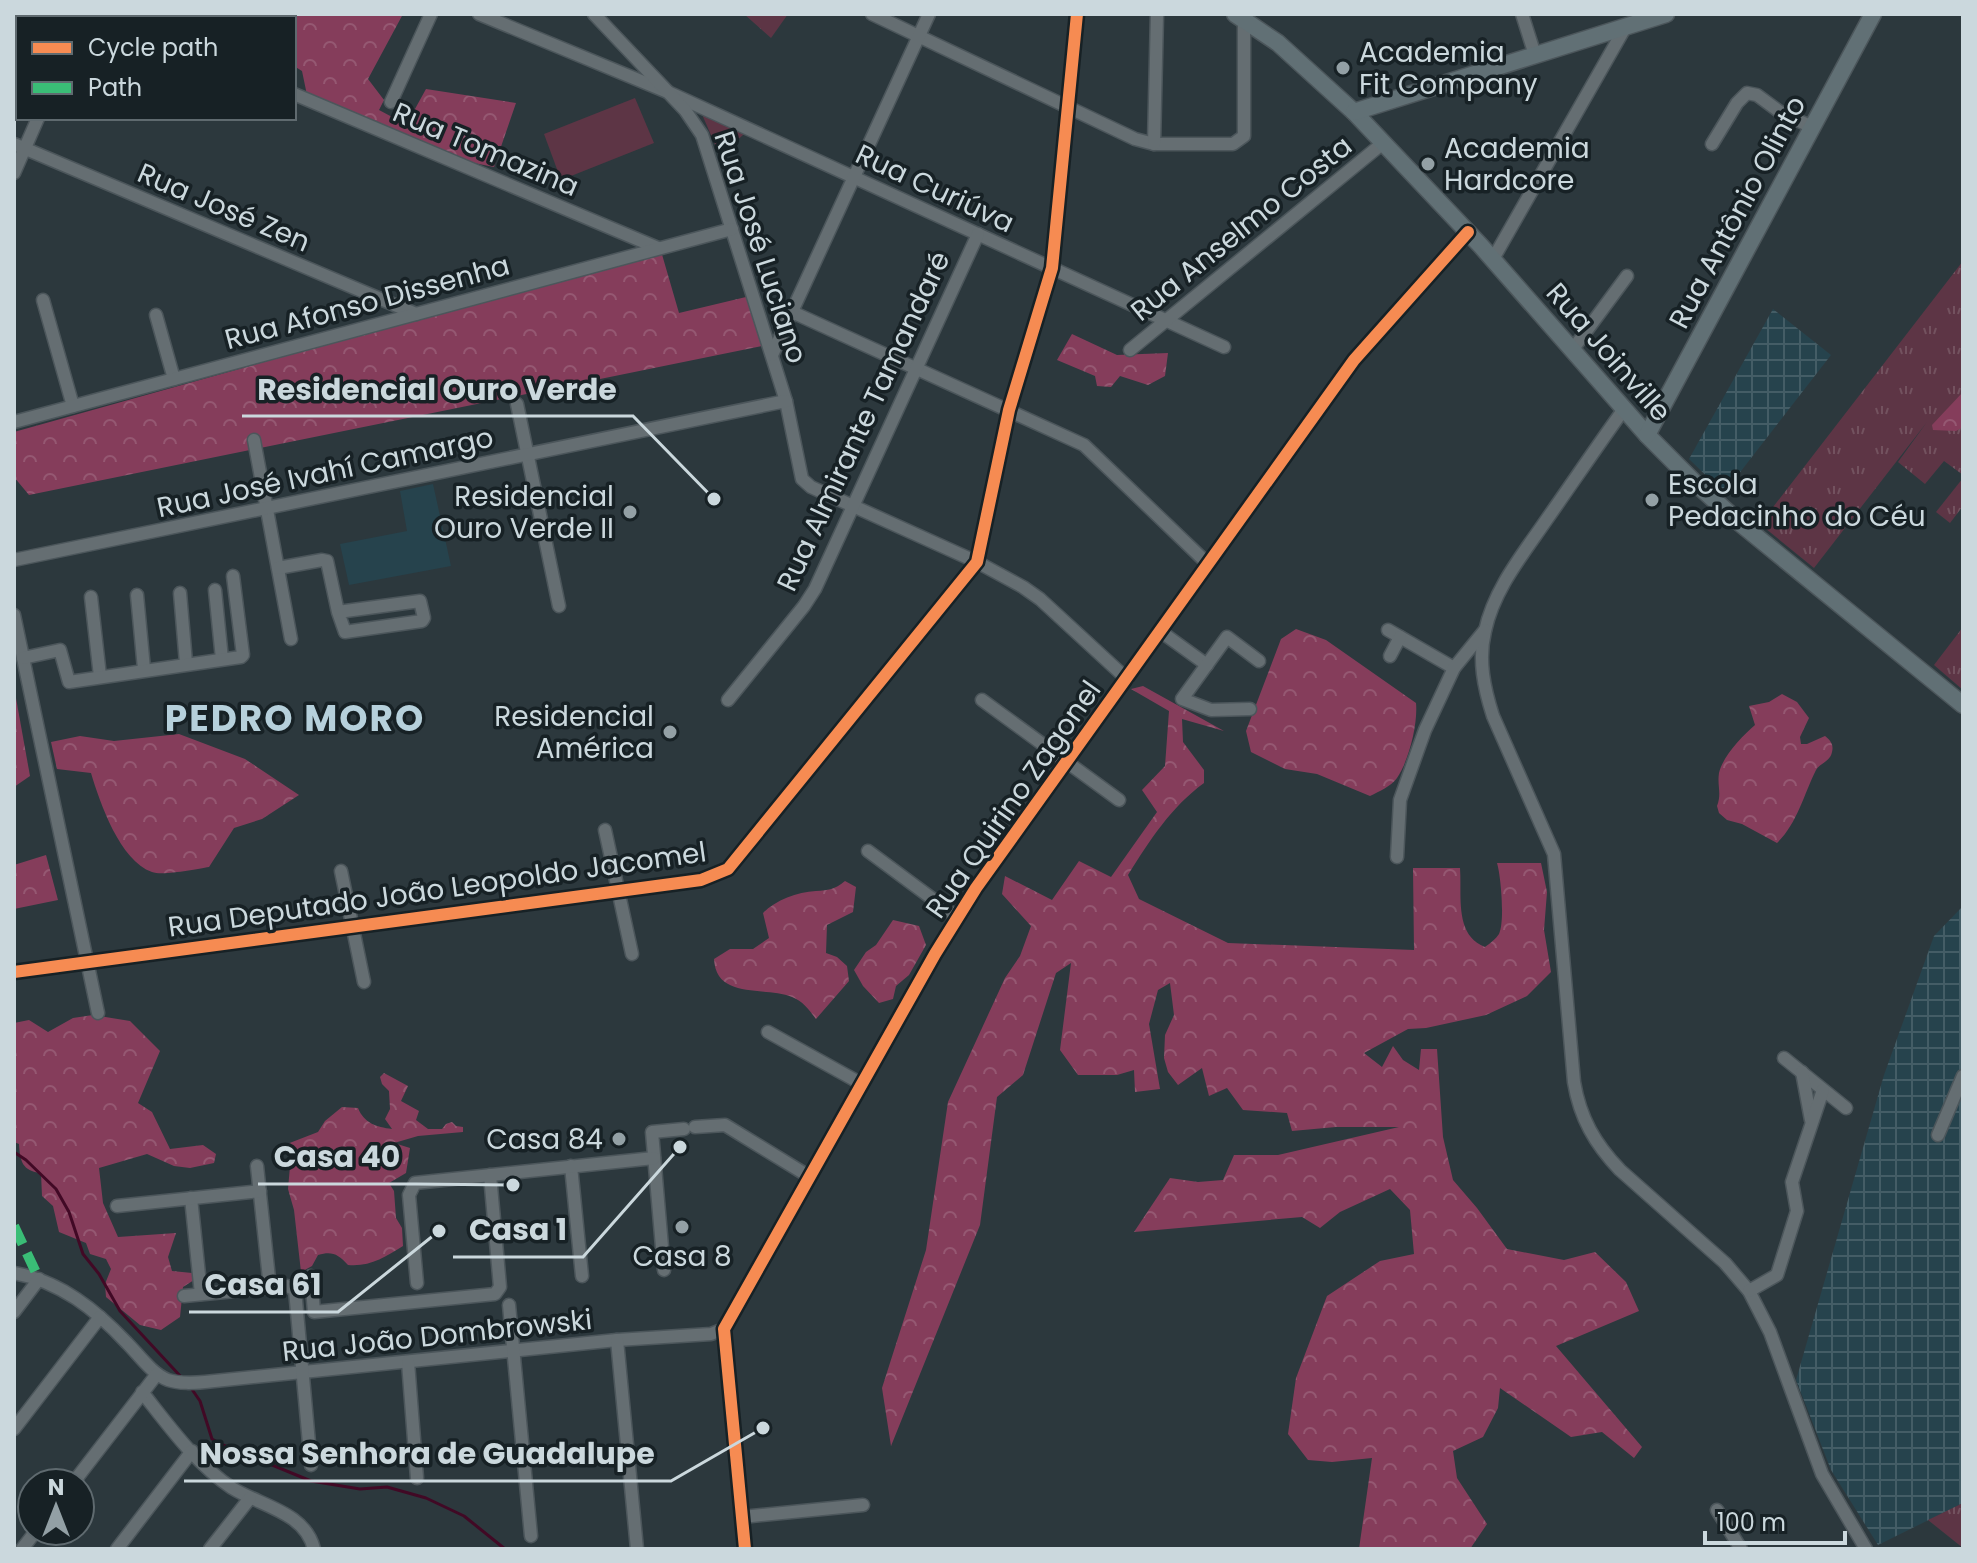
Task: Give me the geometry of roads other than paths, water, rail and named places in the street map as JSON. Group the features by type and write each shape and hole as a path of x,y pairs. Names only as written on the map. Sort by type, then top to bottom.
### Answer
{"main road":[{"path":"1354,112 1666,14"},
{"name":"Rua Antônio Olinto","path":"1647,435 1873,14"},
{"name":"Rua Joinville","path":"1240,17 1278,43 1354,112 1493,259 1680,469 1741,524 1963,705"}],"street":[{"path":"391,102 431,14"},
{"name":"Rua Curiúva","path":"479,14 670,93 1224,347"},
{"name":"Rua José Luciano","path":"594,14 670,93 702,135 786,401 799,473 805,483 853,506"},
{"path":"872,14 1135,139 1154,144 1233,144 1244,136 1240,17"},
{"path":"772,355 929,14"},
{"name":"Rua Deputado João Leopoldo Jacomel","path":"14,972 701,880 728,869 977,562 1009,410 1052,268 1077,14"},
{"path":"1154,144 1157,14"},
{"path":"1522,14 1535,55"},
{"path":"1493,259 1626,26"},
{"path":"1712,144 1737,103 1747,93 1757,95 1780,112 1812,127"},
{"name":"Rua Tomazina","path":"296,95 658,248"},
{"path":"14,173 19,146 37,120"},
{"name":"Rua Anselmo Costa","path":"1130,350 1383,143"},
{"name":"Rua José Zen","path":"19,146 416,314"},
{"name":"Rua Afonso Dissenha","path":"14,422 732,229"},
{"name":"Rua Quirino Zagonel","path":"724,1329 957,917 1354,360 1468,232"},
{"name":"Rua Almirante Tamandaré","path":"728,700 810,599 978,234"},
{"path":"1573,349 1627,276"},
{"path":"43,300 73,406"},
{"path":"792,312 1072,439 1094,453 1208,564"},
{"path":"156,315 174,379"},
{"name":"Rua José Ivahí Camargo","path":"14,560 786,401"},
{"path":"517,404 559,606"},
{"path":"1397,857 1402,792 1434,709 1454,668 1485,630 1505,581 1624,409"},
{"path":"254,440 291,639"},
{"path":"853,506 977,562 1032,593 1127,679"},
{"path":"278,568 325,560 338,612 345,632 422,621 424,618 420,601 338,612"},
{"path":"23,658 60,650 68,682 243,655 233,576"},
{"path":"215,590 222,659"},
{"path":"180,593 186,663"},
{"path":"137,595 144,669"},
{"path":"91,597 100,676"},
{"path":"14,615 98,1013"},
{"path":"1485,630 1482,663 1490,706 1554,854 1574,1082 1582,1114 1592,1137 1605,1155 1725,1263 1749,1291 1764,1317 1822,1474 1866,1549"},
{"path":"1160,631 1207,665"},
{"path":"1390,656 1394,633 1454,668"},
{"path":"1250,709 1211,710 1182,699 1227,637 1259,661"},
{"path":"982,700 1119,800"},
{"path":"605,830 632,954"},
{"path":"868,851 957,917"},
{"path":"341,871 364,982"},
{"path":"768,1032 862,1084"},
{"path":"1784,1058 1846,1108"},
{"path":"1802,1072 1812,1123"},
{"path":"1938,1135 1963,1076"},
{"path":"1749,1291 1777,1275 1797,1211 1792,1182 1823,1090"},
{"path":"664,1270 652,1132 725,1125 810,1177"},
{"path":"417,1283 409,1195 411,1186 419,1182 654,1158"},
{"path":"257,1166 270,1288"},
{"path":"571,1166 582,1276"},
{"path":"311,1276 314,1312 497,1292 500,1287 490,1175"},
{"path":"117,1206 260,1191"},
{"path":"191,1198 201,1294"},
{"path":"14,1273 39,1279 71,1295 100,1317 157,1374 85,1467"},
{"path":"14,1312 39,1279"},
{"path":"184,1296 292,1287 297,1300 311,1465"},
{"path":"377,1293 378,1306"},
{"path":"509,1305 531,1536"},
{"path":"14,1429 100,1317"},
{"path":"724,1329 745,1549"},
{"name":"Rua João Dombrowski","path":"157,1374 178,1382 197,1383 617,1340 711,1334 724,1329"},
{"path":"617,1340 637,1549"},
{"path":"408,1362 417,1478"},
{"path":"142,1392 192,1451 220,1478 250,1498 304,1526 310,1546"},
{"path":"117,1549 192,1451"},
{"path":"210,1549 250,1498"},
{"path":"742,1517 863,1505"},
{"path":"1717,1510 1741,1549"}],"waterway":[{"path":"14,1152 56,1189 69,1212 83,1254 99,1274 120,1311 183,1379"},
{"path":"191,1388 200,1401 212,1439 223,1445 311,1481 360,1489 387,1487 426,1498 464,1516 505,1549"}],"place":[{"name":"Academia Fit Company","path":"1343,68"},
{"name":"Academia Hardcore","path":"1428,164"},
{"name":"Residencial Ouro Verde","path":"714,499"},
{"name":"Escola Pedacinho do Céu","path":"1652,500"},
{"name":"Residencial Ouro Verde II","path":"630,512"},
{"name":"Residencial América","path":"670,732"},
{"name":"Casa 84","path":"619,1139"},
{"name":"Casa 1","path":"680,1147"},
{"name":"Casa 40","path":"513,1185"},
{"name":"Casa 8","path":"682,1227"},
{"name":"Casa 61","path":"439,1231"},
{"name":"Nossa Senhora de Guadalupe","path":"763,1428"}],"district":[{"name":"PEDRO MORO","path":"295,718"}]}
